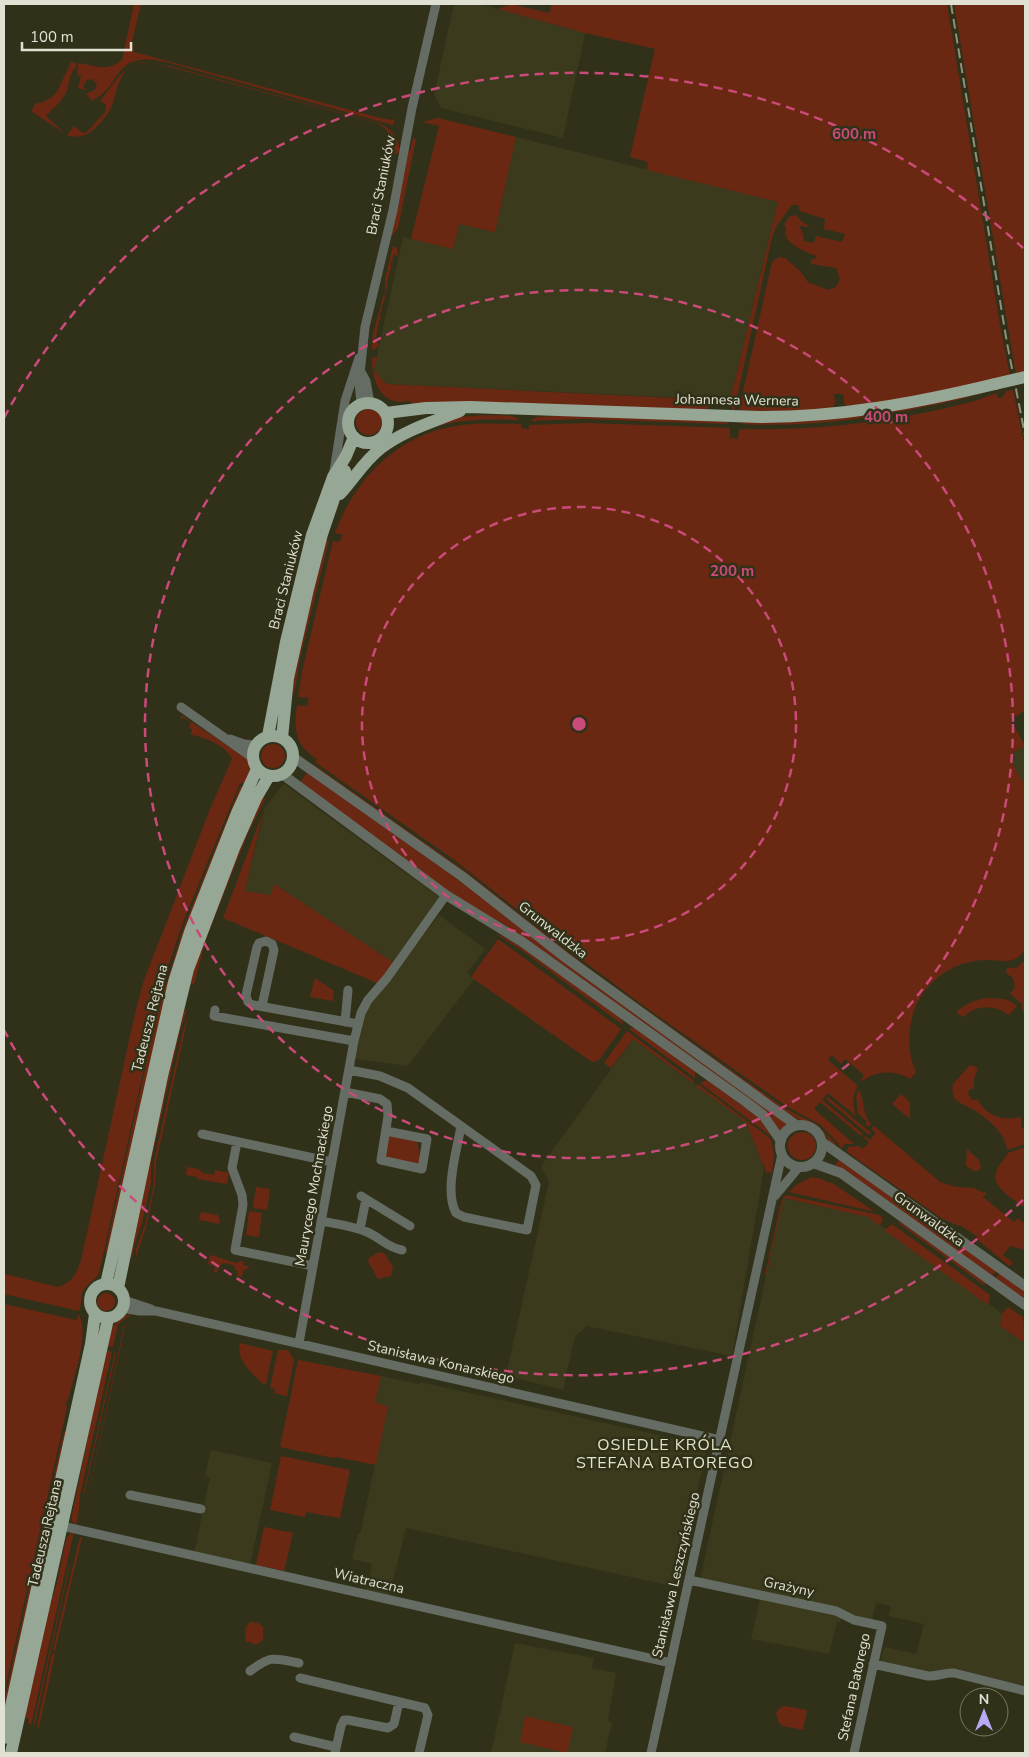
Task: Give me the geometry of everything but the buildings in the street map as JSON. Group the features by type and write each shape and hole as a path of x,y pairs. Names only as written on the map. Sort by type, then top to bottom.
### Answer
{"main road":[{"name":"Johannesa Wernera","path":"387,419 426,408 470,407 735,417 808,416 879,408 938,398 1025,377"},
{"path":"365,403 380,406 387,419 384,436 379,440 367,443 358,439 348,426 349,419 355,408 365,403"},
{"path":"335,499 358,471 380,449 402,434 470,407"},
{"name":"Braci Staniuków","path":"268,736 286,642 310,544 322,504 333,477 358,439"},
{"name":"Braci Staniuków","path":"282,738 284,700 291,662 322,534 339,484 358,439"},
{"path":"268,736 282,738 291,746 294,757 292,764 282,774 269,776 255,757 259,741 268,736"},
{"name":"Tadeusza Rejtana","path":"112,1286 174,982 197,914 237,813 255,757"},
{"name":"Tadeusza Rejtana","path":"112,1286 186,977 199,937 234,848 253,804 269,776"},
{"path":"99,1286 112,1286 123,1304 114,1317 108,1319 101,1318 95,1314 89,1302 90,1296 99,1286"},
{"name":"Tadeusza Rejtana","path":"4,1738 91,1344 95,1314"},
{"name":"Tadeusza Rejtana","path":"12,1753 108,1319"}],"street":[{"name":"Braci Staniuków","path":"365,403 366,382 362,372 362,350 367,314 393,210 412,108 436,4"},
{"path":"333,477 345,400 362,350"},
{"path":"181,708 215,733 244,744 255,757"},
{"name":"Grunwaldzka","path":"294,757 463,877 566,958 796,1125"},
{"name":"Grunwaldzka","path":"282,774 446,895 520,941 746,1102 763,1115 781,1141"},
{"name":"Maurycego Mochnackiego","path":"299,1343 358,1024 368,1000 387,978 446,895"},
{"path":"262,1006 274,950 272,944 266,941 259,943 256,947 246,995 248,1002 262,1006 358,1024"},
{"path":"345,1022 348,990"},
{"path":"215,1010 214,1016 355,1038"},
{"path":"349,1070 380,1076 400,1084 461,1126 534,1179 536,1188 527,1230 464,1217 456,1213 451,1191 461,1126"},
{"path":"345,1092 383,1100 388,1109 381,1160 422,1169 428,1139 386,1131"},
{"path":"796,1125 805,1125 813,1128 819,1134 822,1142 819,1158 813,1163 799,1167 792,1165 782,1154 781,1141 789,1128 796,1125"},
{"path":"202,1134 332,1162"},
{"path":"237,1142 232,1168 242,1195 243,1204 235,1250 313,1266"},
{"name":"Grunwaldzka","path":"822,1142 1025,1286"},
{"name":"Stanisława Leszczyńskiego","path":"651,1753 782,1154"},
{"name":"Grunwaldzka","path":"813,1163 841,1173 1025,1306"},
{"name":"Stanisława Leszczyńskiego","path":"773,1198 799,1167"},
{"path":"360,1229 363,1198 410,1226"},
{"path":"321,1221 360,1229 388,1246 402,1250"},
{"name":"Stanisława Konarskiego","path":"123,1304 720,1440"},
{"path":"130,1495 201,1509"},
{"name":"Wiatraczna","path":"62,1526 671,1664"},
{"name":"Grażyny","path":"689,1580 836,1611 854,1620 882,1626"},
{"name":"Stefana Batorego","path":"854,1753 882,1626"},
{"path":"250,1671 272,1658 299,1663"},
{"path":"873,1664 928,1676 949,1673 1025,1691"},
{"path":"300,1678 424,1708 427,1710 428,1715 419,1753"},
{"path":"294,1738 335,1750 344,1720 386,1728 390,1727 394,1724 399,1702"}],"shaded area":[{"path":"134,4 141,4 132,42 134,52 380,118 395,119 393,125 166,62 149,59 136,60 128,64 121,70 110,86 92,101 86,94 95,90 97,84 92,79 87,80 83,86 86,90 78,88 81,76 80,74 77,78 78,63 105,67 122,60"},
{"path":"454,4 480,4 585,33 563,138 441,108 434,95"},
{"path":"511,4 549,13 552,4 947,4 1010,376 994,379 993,367 993,380 896,401 846,406 843,394 834,394 835,402 832,409 798,413 739,410 772,262 779,257 785,258 800,271 808,282 828,290 836,287 840,279 836,268 811,264 811,260 817,258 816,256 790,242 785,234 786,228 784,224 790,216 796,215 802,222 811,227 799,226 801,233 803,233 804,241 814,243 816,236 842,242 845,234 824,229 825,219 800,211 798,205 792,205 777,225 772,237 734,411 725,400 730,400 778,202 647,170 648,162 630,157 655,49 585,33 498,9"},
{"path":"954,4 1025,4 1025,373 1016,375"},
{"path":"71,62 76,63 76,67 71,74 65,94 46,116 64,133 31,111 35,104 52,97 58,90"},
{"path":"160,65 170,66 379,123 394,134 400,152 392,155 390,136 386,129 377,123"},
{"path":"129,68 119,82 110,110 99,124 83,136 67,135 74,126 81,132 86,133 105,112 106,105 100,101 119,77"},
{"path":"438,118 516,137 495,232 459,224 453,249 411,239 439,126 422,122"},
{"path":"516,137 778,202 730,400 386,384 374,370 403,237 453,248 459,224 495,232"},
{"path":"413,138 416,139 398,228 391,237 408,151 410,151"},
{"path":"393,246 397,248 398,258 395,254 393,255 390,275 386,284 388,286 384,294 385,300 380,312 381,315 379,316 381,318 377,327 377,336 375,337 379,346 373,350 373,334 385,290 385,279"},
{"path":"377,357 374,370 386,384 716,400 711,406 702,411 412,407 411,401 399,402 392,400 381,392 377,386 372,365 372,358"},
{"path":"1013,390 1025,447 1025,711 1010,719 1025,746 1012,753 1012,763 1025,785 1025,949 1021,955 1012,960 984,960 959,965 947,971 927,988 914,1010 911,1023 910,1048 916,1072 910,1079 899,1074 886,1072 868,1077 863,1081 861,1080 864,1075 845,1059 841,1064 832,1055 828,1060 858,1086 853,1104 856,1116 828,1093 822,1100 863,1134 861,1136 820,1102 814,1109 854,1144 845,1144 841,1149 838,1143 821,1125 788,1107 644,1006 453,859 315,762 317,759 309,754 300,742 296,729 297,705 307,706 309,698 298,697 303,667 333,541 339,542 343,535 335,533 354,495 367,478 397,450 415,439 435,431 472,424 521,424 521,428 529,429 529,425 586,423 730,428 730,438 738,439 739,429 827,427 885,420 942,409 996,393 998,398 1003,397 1006,391"},
{"path":"986,391 900,412 833,422 741,424 741,423"},
{"path":"369,409 378,413 382,422 378,431 369,435 360,431 356,422 360,413"},
{"path":"578,415 727,422 729,424 583,419 531,421 536,417"},
{"path":"508,416 520,420 474,420 430,428 458,417"},
{"path":"329,540 300,658 294,695 291,687 325,542"},
{"path":"181,715 247,758 251,767 245,784 240,783 183,922 163,982 99,1273 83,1291 79,1311 4,1294 4,1274 58,1287 67,1283 73,1277 81,1260 143,983 210,809 232,759 226,750 220,746 202,737 191,735 192,730 189,728 191,722 183,718 181,719"},
{"path":"273,744 282,747 285,756 282,765 273,768 264,765 261,756 264,747"},
{"path":"1025,746 1025,803 1003,758"},
{"path":"313,764 466,872 587,967 701,1049 786,1109 818,1125 836,1144 836,1148 818,1126 787,1113 632,1002 312,766"},
{"path":"307,772 471,889 595,985 788,1124 780,1132 300,783"},
{"path":"284,784 440,898 394,963 274,884 271,895 245,891 265,807"},
{"path":"240,787 244,788 170,978 168,978 184,926"},
{"path":"261,797 265,799 248,833 206,939 194,985 188,983 195,961"},
{"path":"263,812 245,891 271,895 274,884 394,963 377,983 223,918"},
{"path":"439,915 485,949 467,973 474,979 408,1066 355,1059 362,1022 367,1008"},
{"path":"496,934 519,946 557,972 622,1019 623,1025 520,949"},
{"path":"498,939 621,1029 599,1060 592,1062 471,977"},
{"path":"1025,960 1025,1020 1021,1003 1010,994 1015,987 1013,978 1006,973 1007,968 1016,968"},
{"path":"315,978 334,991 333,1001 310,997"},
{"path":"166,982 169,982 108,1253 105,1253 158,1010"},
{"path":"987,998 1006,1000 1017,1006 1009,1015 998,1009 986,1007 974,1010 964,1017 956,1013 970,1003"},
{"path":"187,1010 180,1031 151,1162 151,1183 142,1223 132,1258 127,1257 182,1012"},
{"path":"188,1017 156,1162 155,1185 146,1227 136,1257 136,1249 145,1225 154,1184 154,1161 183,1031"},
{"path":"635,1028 695,1071 695,1078 629,1029"},
{"path":"627,1031 694,1081 693,1083 633,1039 611,1068 604,1063"},
{"path":"633,1039 746,1122 764,1169 732,1356 587,1326 575,1336 563,1390 506,1376 549,1182 541,1166"},
{"path":"970,1065 978,1068 974,1079 974,1089 970,1089 968,1092 972,1098 971,1100 978,1100 991,1114 1002,1118 1021,1117 1021,1126 1025,1131 1025,1144 1007,1150 1003,1138 989,1121 955,1099 952,1092 953,1084"},
{"path":"707,1080 759,1118 772,1137 700,1083"},
{"path":"698,1084 771,1139 774,1155 772,1173 766,1172 746,1122 696,1086"},
{"path":"859,1090 866,1116 871,1124 869,1127 865,1124 867,1122 858,1113 856,1096"},
{"path":"901,1094 910,1102 910,1119 892,1104"},
{"path":"828,1097 871,1133 869,1135 826,1099"},
{"path":"874,1126 940,1182 956,1187 974,1188 983,1193 985,1192 987,1193 983,1197 1014,1222 1018,1218 1025,1224 1025,1250 1010,1246 1003,1255 1013,1263 1009,1266 977,1239 978,1237 960,1225 941,1218 847,1152 848,1147 858,1146 863,1149 869,1142 864,1138 865,1136 870,1140 876,1133 871,1129"},
{"path":"802,1132 812,1136 816,1146 812,1156 802,1160 792,1156 788,1146 792,1136"},
{"path":"388,1135 417,1141 421,1162 415,1166 385,1159"},
{"path":"1025,1147 1025,1208 999,1187 995,1176 1008,1153"},
{"path":"967,1149 979,1160 981,1167 978,1171 974,1171 966,1166"},
{"path":"839,1159 997,1270 992,1276 835,1166"},
{"path":"187,1167 214,1175 215,1170 229,1173 227,1184 197,1179 197,1177 186,1175"},
{"path":"811,1177 831,1182 875,1212 789,1192 796,1185"},
{"path":"256,1187 270,1189 267,1210 253,1208"},
{"path":"786,1195 879,1215 883,1218 880,1226 868,1217 784,1198 766,1276 780,1208 783,1198"},
{"path":"783,1198 869,1217 1003,1314 1000,1326 1025,1343 1025,1688 880,1663 884,1647 916,1654 924,1624 889,1616 891,1606 876,1603 872,1621 700,1580"},
{"path":"249,1211 262,1213 259,1237 246,1235"},
{"path":"201,1212 218,1215 219,1224 199,1220"},
{"path":"897,1222 903,1223 987,1283 984,1285"},
{"path":"892,1224 990,1295 988,1305 884,1230"},
{"path":"379,1252 385,1254 393,1267 391,1276 378,1279 368,1261 369,1258"},
{"path":"210,1255 237,1263 239,1261 244,1262 243,1265 250,1267 243,1271 242,1277 237,1276 238,1271 235,1270 234,1265 224,1263 219,1266 217,1273 214,1272 215,1266 208,1264"},
{"path":"1000,1272 1025,1290 1025,1301 995,1279"},
{"path":"106,1293 112,1296 115,1302 112,1308 106,1311 100,1308 97,1302 100,1296"},
{"path":"4,1304 76,1320 79,1314 82,1323 82,1343 66,1403 67,1408 4,1694"},
{"path":"1008,1307 1023,1317 1025,1343 1000,1326 1002,1314"},
{"path":"133,1313 118,1324 113,1347 106,1346 117,1321"},
{"path":"132,1321 125,1326 81,1527 124,1326"},
{"path":"240,1343 273,1351 266,1384 262,1383 245,1366 240,1355"},
{"path":"105,1350 112,1352 80,1495 76,1525 72,1521 72,1515"},
{"path":"278,1350 288,1350 294,1360 287,1396 274,1393 275,1389 270,1388"},
{"path":"115,1352 116,1353 83,1495"},
{"path":"298,1360 381,1376 375,1403 388,1406 376,1465 280,1447"},
{"path":"381,1376 419,1384 420,1382 703,1445 706,1452 677,1587 406,1528 389,1596 366,1591 372,1564 352,1559 358,1534 360,1534 388,1406 375,1403"},
{"path":"66,1431 4,1719 4,1702"},
{"path":"211,1450 272,1463 250,1565 194,1553 210,1478 205,1476"},
{"path":"281,1456 350,1470 340,1518 306,1512 305,1517 270,1510"},
{"path":"264,1527 293,1533 284,1571 256,1565"},
{"path":"74,1532 31,1725 28,1723 29,1719 26,1718 26,1705 45,1621 57,1583 66,1539"},
{"path":"80,1537 82,1538 55,1651 53,1650"},
{"path":"69,1565 35,1723 33,1725"},
{"path":"760,1598 842,1615 840,1623 837,1622 829,1654 751,1639"},
{"path":"252,1622 258,1623 263,1627 263,1640 256,1645 246,1642 245,1629"},
{"path":"515,1643 594,1658 592,1668 616,1673 608,1721 612,1722 605,1753 491,1753"},
{"path":"52,1654 55,1654 39,1727 37,1727"},
{"path":"784,1706 807,1710 803,1730 783,1726 779,1723 776,1713"},
{"path":"525,1716 573,1727 567,1753 520,1742"}],"railway":[{"path":"951,4 1007,343 1025,435"}],"district":[{"name":"OSIEDLE KRÓLA STEFANA BATOREGO","path":"665,1454"}]}
